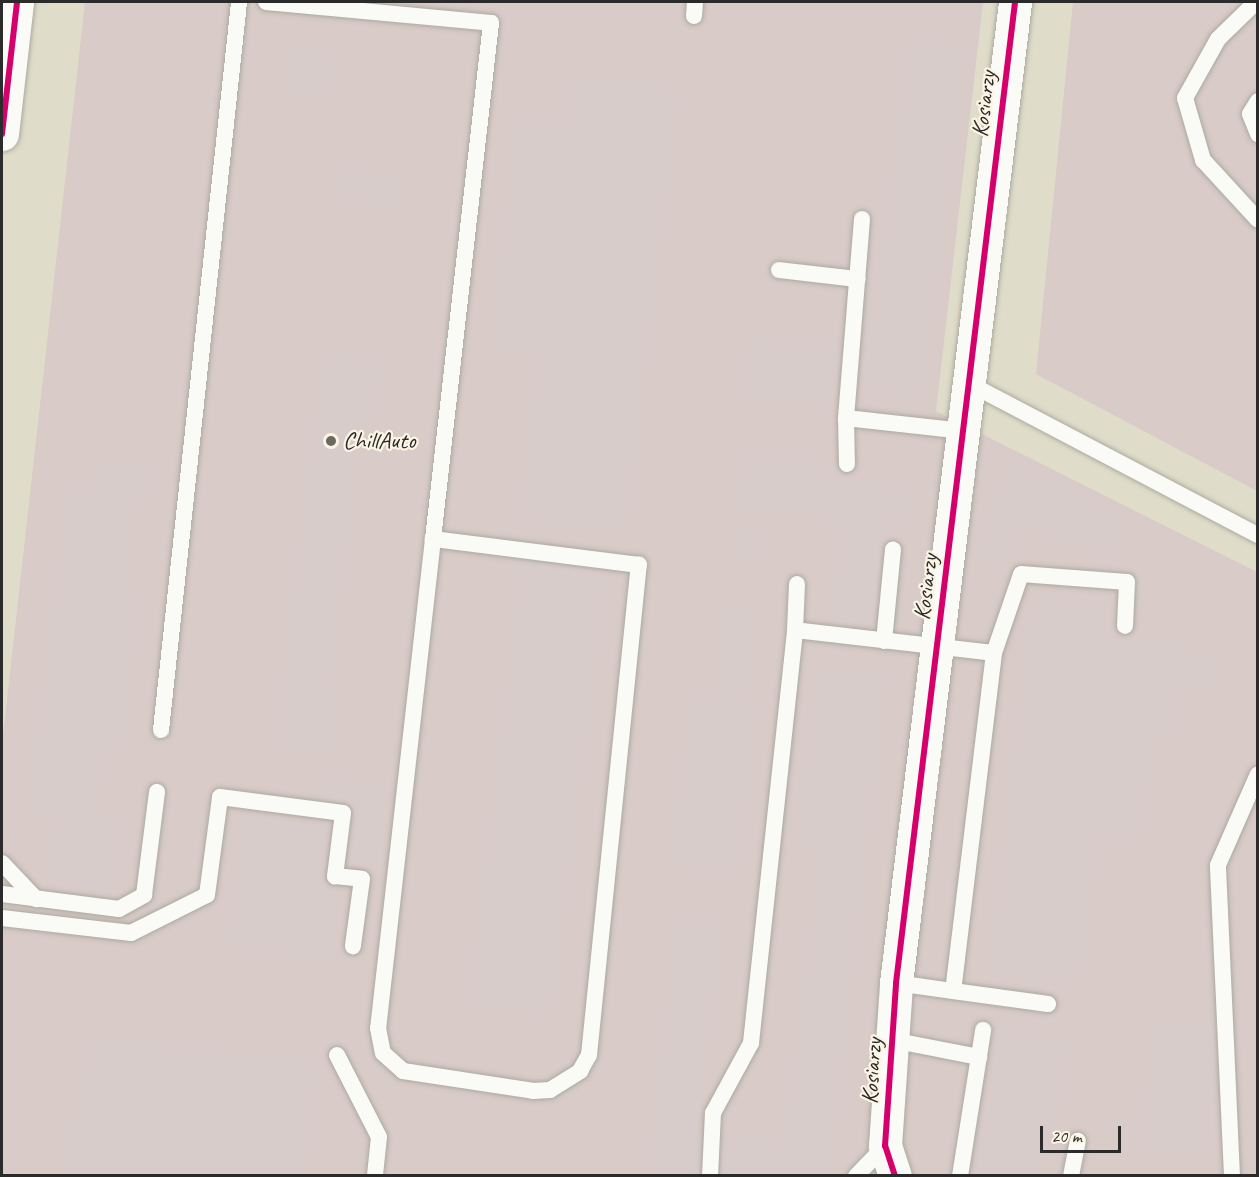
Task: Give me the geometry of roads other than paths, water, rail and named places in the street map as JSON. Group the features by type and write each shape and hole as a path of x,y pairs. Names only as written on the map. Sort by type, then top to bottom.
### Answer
{"street":[{"path":"2,134 17,2"},
{"name":"Kosiarzy","path":"890,1161 892,1040 896,983 1015,2"}],"lane":[{"path":"161,730 239,2"},
{"path":"266,2 491,23 433,539 379,1042 391,1064 403,1071 533,1091 550,1090 580,1071 588,1055 639,565 433,539"},
{"path":"1256,2 1218,39 1185,98 1203,160 1257,220"},
{"path":"1257,101 1250,114 1257,134"},
{"path":"847,464 846,418 862,219"},
{"path":"779,270 857,279"},
{"path":"968,383 1257,535"},
{"path":"846,418 963,430"},
{"path":"884,641 893,549"},
{"path":"953,990 994,653 1021,574 1127,582 1125,626"},
{"path":"710,1176 713,1113 751,1043 795,630 797,584"},
{"path":"795,630 994,653"},
{"path":"1232,1176 1218,865 1257,774"},
{"path":"2,894 118,909 144,895 157,792"},
{"path":"2,918 131,933 207,895 220,797 344,813 335,876 362,879 353,946"},
{"path":"2,863 36,899"},
{"path":"896,983 1048,1004"},
{"path":"960,1176 983,1030"},
{"path":"892,1040 979,1057"},
{"path":"337,1055 379,1137 375,1176"},
{"path":"1071,1176 1078,1141"},
{"path":"856,1176 890,1161"}],"place":[{"name":"ChillAuto","path":"331,441"}]}
